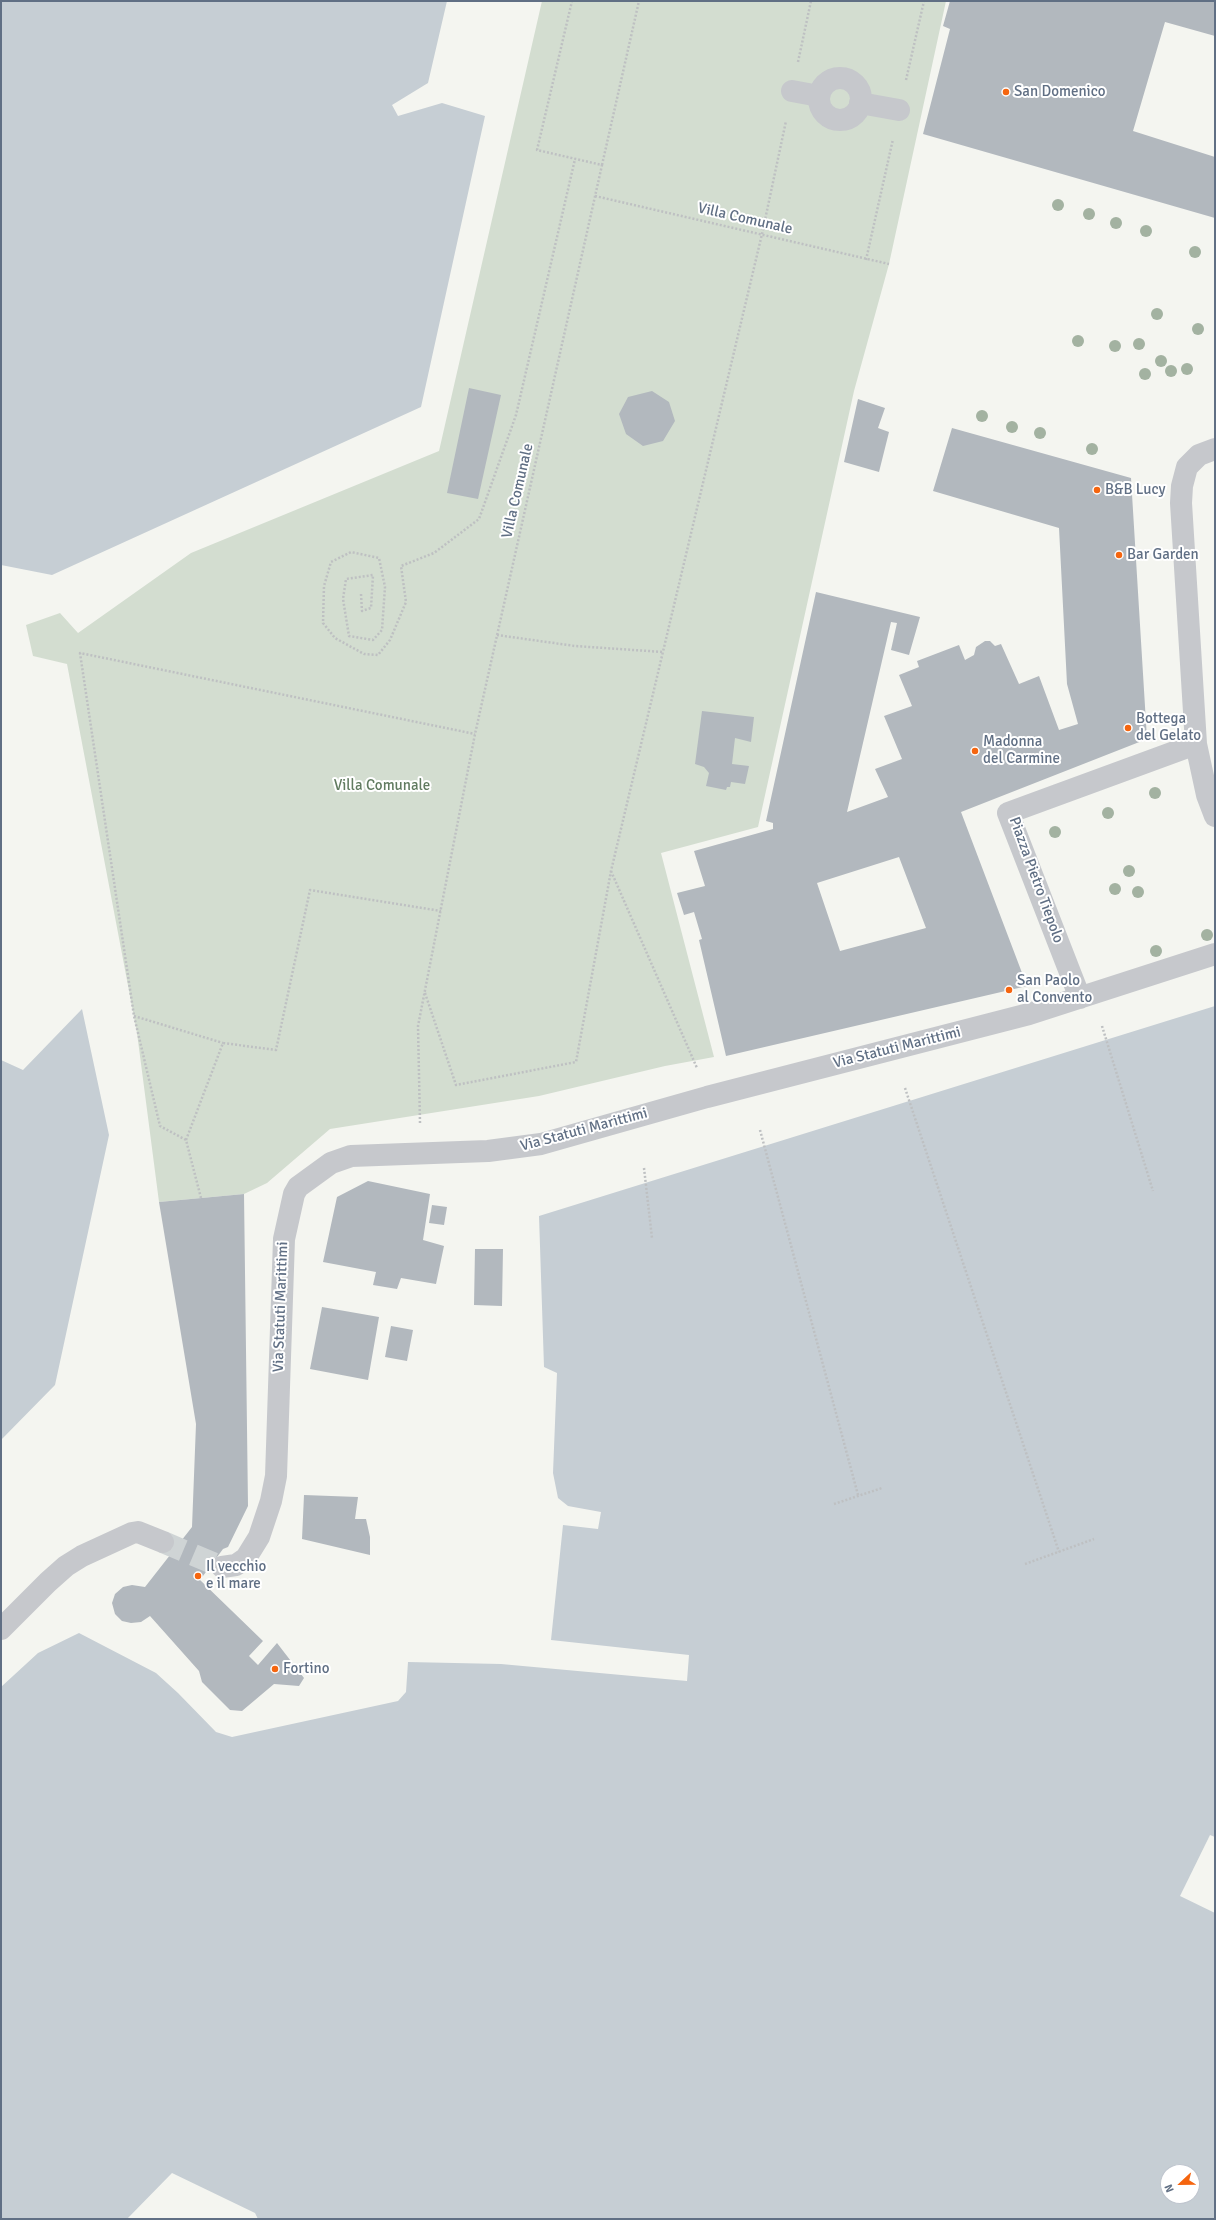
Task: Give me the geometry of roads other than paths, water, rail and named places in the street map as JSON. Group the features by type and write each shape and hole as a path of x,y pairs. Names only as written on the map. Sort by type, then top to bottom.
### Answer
{"street":[{"path":"843,78 855,84 859,89 860,103 854,115 847,118 834,118 823,110 819,96 824,85 830,80 843,78"},
{"path":"792,91 819,96"},
{"path":"860,103 899,110"},
{"path":"1215,449 1199,455 1187,467 1182,486 1181,503 1196,744 1207,795 1215,816"},
{"name":"Piazza Pietro Tiepolo","path":"1080,998 1008,813 1196,744"},
{"name":"Via Statuti Marittimi","path":"222,1567 236,1565 246,1558 259,1537 271,1501 276,1476 282,1257 284,1239 294,1194 304,1181 331,1163 352,1156 424,1155 488,1151 541,1144 707,1097 990,1024 1080,998 1215,954"},
{"path":"1,1629 48,1582 66,1566 82,1556 132,1533 138,1532 163,1542"}],"tunnel":[{"path":"163,1542 222,1567"}],"place":[{"name":"San Domenico","path":"1006,92"},
{"name":"B&B Lucy","path":"1097,490"},
{"name":"Bar Garden","path":"1119,555"},
{"name":"Bottega del Gelato","path":"1128,728"},
{"name":"Madonna del Carmine","path":"975,751"},
{"name":"San Paolo al Convento","path":"1009,990"},
{"name":"Il vecchio e il mare","path":"198,1576"},
{"name":"Fortino","path":"275,1669"}],"park label":[{"name":"Villa Comunale","path":"382,786"}]}
